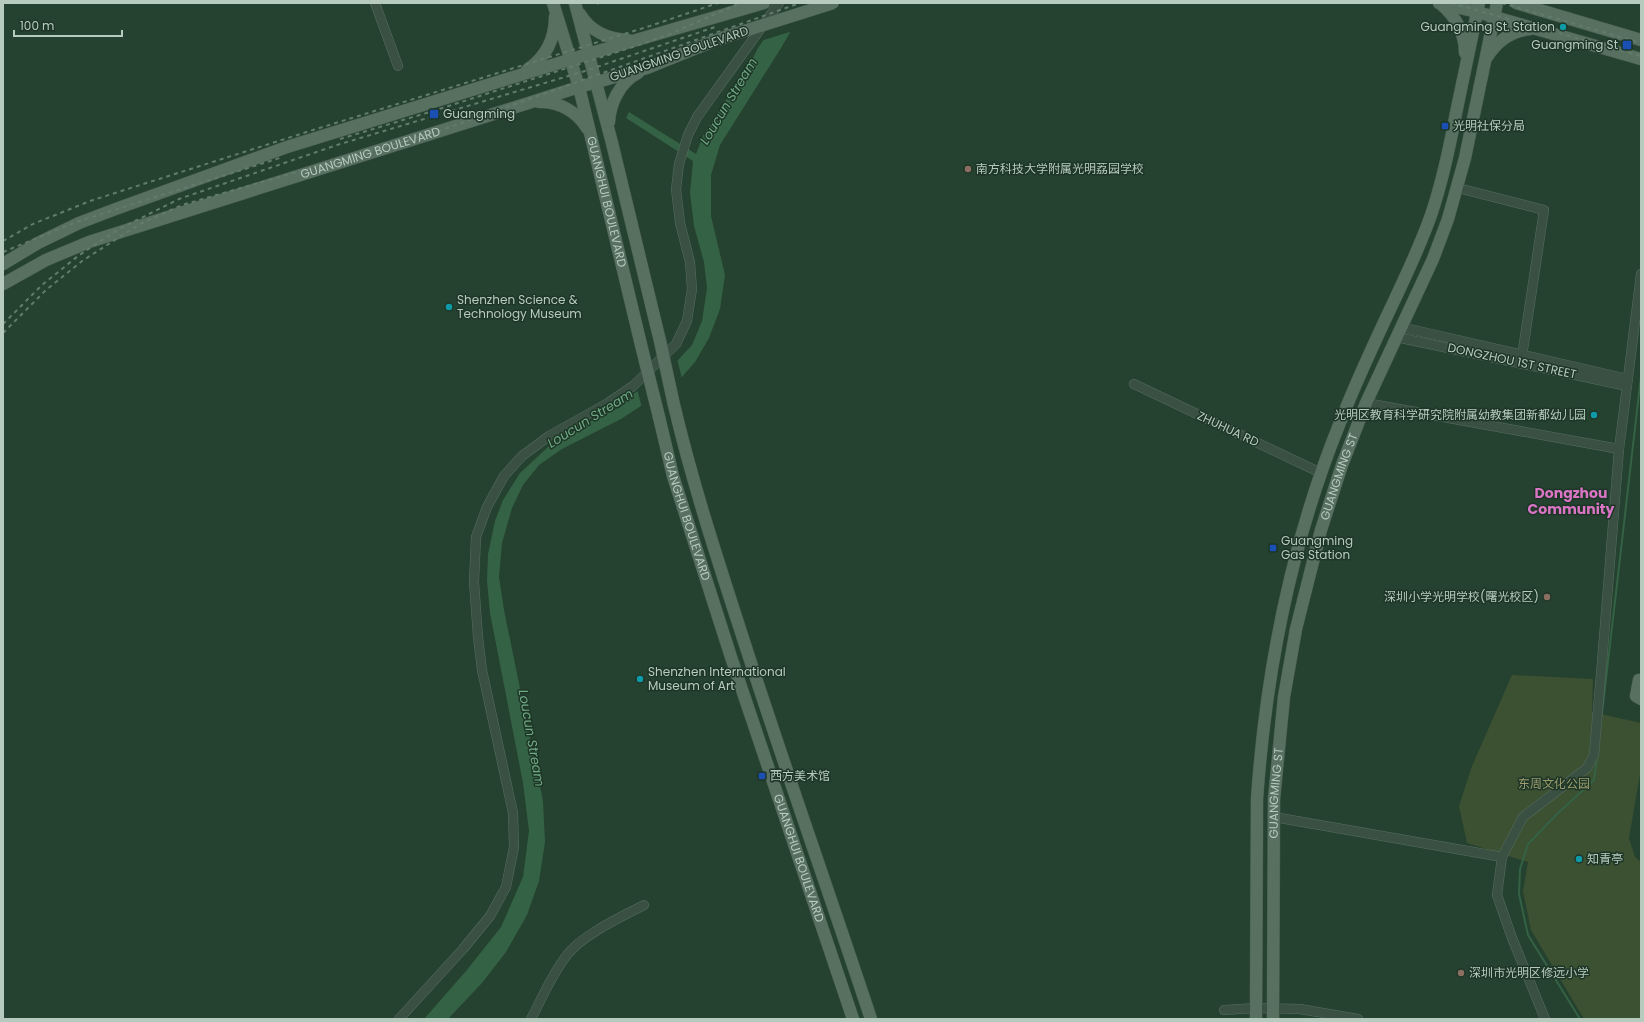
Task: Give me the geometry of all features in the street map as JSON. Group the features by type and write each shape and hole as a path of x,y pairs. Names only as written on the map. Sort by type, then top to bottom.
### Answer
{"main road":[{"path":"575,3 582,17 598,32 619,40 641,38"},
{"name":"GUANGHUI BOULEVARD","path":"575,3 597,82 685,450 720,569 761,695 871,1019"},
{"name":"GUANGMING BOULEVARD","path":"3,264 38,243 79,223 287,147 641,38 764,3"},
{"name":"GUANGMING BOULEVARD","path":"3,284 46,260 89,242 579,87 647,68 719,40 833,3"},
{"path":"1440,3 1478,8 1494,17 1641,59"},
{"path":"1440,3 1452,14 1462,33 1466,65"},
{"name":"GUANGMING ST","path":"1273,1013 1274,817 1276,765 1289,663 1302,599 1331,497 1366,403 1441,239 1458,188 1497,3"},
{"path":"1516,3 1641,40"},
{"path":"516,76 540,60 548,48 555,25 553,4"},
{"name":"GUANGHUI BOULEVARD","path":"553,4 572,59 605,187 673,476 731,657 853,1019"},
{"name":"GUANGMING ST","path":"1256,1013 1257,799 1264,722 1272,660 1286,596 1304,525 1321,473 1351,394 1417,252 1432,214 1444,175 1478,8"},
{"path":"1484,63 1494,46 1504,38 1515,32 1535,28"},
{"path":"612,143 609,128 610,113 614,98 623,85 634,75 647,68"},
{"path":"532,102 557,104 568,109 586,126 591,137"},
{"path":"1641,680 1639,680 1636,696 1641,699"}],"street":[{"path":"375,3 398,66"},
{"path":"399,1019 463,949 490,916 506,887 514,847 513,812 482,670 478,638 474,582 476,537 487,507 504,476 522,456 549,436 608,403 633,386 676,344 687,321 692,289 690,262 680,223 676,189 679,164 688,135 697,117 779,3"},
{"path":"1458,188 1544,210 1521,359"},
{"path":"1544,1019 1512,938 1497,895 1502,857 1523,817 1588,768 1594,755 1619,449 1641,274"},
{"name":"DONGZHOU 1ST STREET","path":"1399,332 1627,382"},
{"name":"ZHUHUA RD","path":"1134,384 1321,473"},
{"path":"1366,403 1619,449"},
{"path":"1274,817 1502,857"},
{"path":"531,1019 568,954 581,942 611,922 644,904"},
{"path":"1224,1010 1273,1013 1300,1009 1358,1019"}],"green space":[{"name":"东周文化公园","path":"1512,675 1593,679 1592,712 1641,723 1641,769 1629,838 1635,857 1641,862 1641,1019 1584,1019 1531,930 1523,891 1528,862 1467,843 1459,806 1472,766"}],"water":[{"name":"Loucun Stream","path":"789,3 807,3 781,48 720,145 711,175 711,216 725,275 720,309 709,338 695,362 682,377 621,419 562,449 539,465 523,485 512,508 502,543 499,577 504,610 543,801 545,842 539,881 527,915 506,952 482,983 448,1019 424,1019 466,971 501,927 523,877 529,831 523,783 490,613 487,581 488,554 495,521 503,500 520,473 548,447 577,428 620,407 626,400 678,360 692,345 702,321 707,288 704,262 694,226 690,193 693,161 626,118 629,112 696,154 703,136 723,104 744,75 758,48"}],"pier":[{"path":"787,3 809,3 793,31 760,41"},
{"path":"677,358 682,379 642,408 637,389"}],"waterway":[{"path":"1602,714 1641,376"},
{"path":"1580,1019 1528,935 1519,894 1520,869 1528,844 1558,813 1594,780 1597,758"}],"railway":[{"path":"3,241 33,224 90,201 313,130 650,26 718,3"},
{"path":"340,139 636,46 670,34 740,3"},
{"path":"3,333 46,290 82,261 140,224 182,205 439,131 800,3"},
{"path":"1451,3 1641,56"},
{"path":"1502,3 1641,43"},
{"path":"3,324 42,285 78,256 117,230 179,199 337,145 585,71 718,26"},
{"path":"3,252 76,222 283,157"}],"place":[{"name":"Guangming St. Station","path":"1563,27"},
{"name":"Guangming St","path":"1627,45"},
{"name":"Guangming","path":"434,114"},
{"name":"光明社保分局","path":"1445,126"},
{"name":"南方科技大学附属光明荔园学校","path":"968,169"},
{"name":"Shenzhen Science & Technology Museum","path":"449,307"},
{"name":"光明区教育科学研究院附属幼教集团新都幼儿园","path":"1594,415"},
{"name":"Guangming Gas Station","path":"1273,548"},
{"name":"深圳小学光明学校(曙光校区)","path":"1547,597"},
{"name":"Shenzhen International Museum of Art","path":"640,679"},
{"name":"西方美术馆","path":"762,776"},
{"name":"知青亭","path":"1579,859"},
{"name":"深圳市光明区修远小学","path":"1461,973"}],"district":[{"name":"Dongzhou Community","path":"1571,502"}]}
